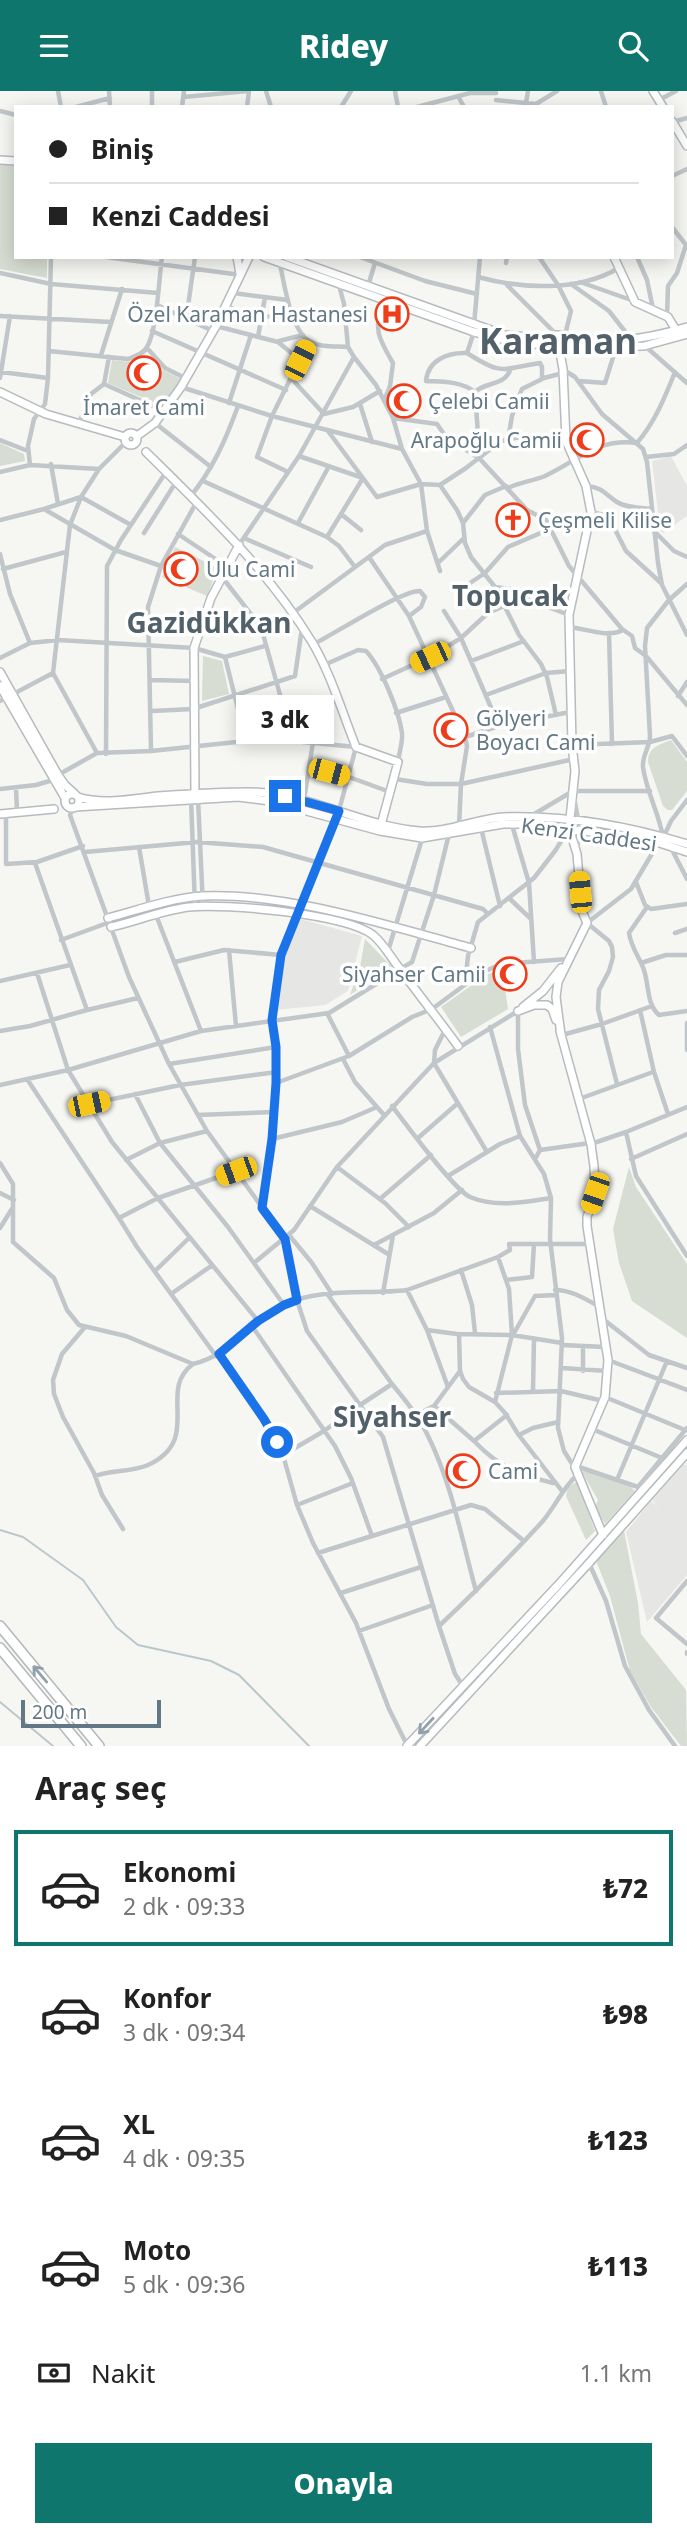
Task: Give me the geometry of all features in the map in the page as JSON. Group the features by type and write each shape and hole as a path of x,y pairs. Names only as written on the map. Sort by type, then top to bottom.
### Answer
{"highway":[{"path":"0,1626 99,1746"},
{"path":"0,1648 81,1746"}],"street":[{"path":"109,91 110,105"},
{"path":"184,94 248,91"},
{"path":"526,103 528,91"},
{"path":"424,105 466,93 496,95 536,105 557,91"},
{"path":"653,91 661,103 676,91"},
{"path":"458,96 463,105"},
{"path":"84,105 110,98"},
{"path":"674,126 687,146"},
{"path":"667,317 668,286 677,273 686,245 674,230"},
{"path":"30,465 28,451 34,419 45,404 48,378 51,259"},
{"path":"120,259 241,275"},
{"path":"49,351 128,359 147,348 157,306 162,259"},
{"path":"186,320 195,259"},
{"path":"237,259 241,275"},
{"path":"97,753 53,673 70,525 81,497 99,469 155,423 181,387 215,329 248,259"},
{"path":"269,259 381,299 474,328 515,337 617,348 644,346 687,334"},
{"path":"293,259 474,328"},
{"path":"365,259 425,281 477,294"},
{"path":"467,353 474,328 480,259"},
{"path":"540,259 571,311 566,331 555,341"},
{"path":"615,259 635,302"},
{"path":"638,259 647,280 653,309"},
{"path":"280,263 288,300 299,331 309,341 326,346 348,347"},
{"path":"368,286 375,263"},
{"path":"478,277 506,285 558,285 611,273 619,268"},
{"path":"0,273 51,284 158,293"},
{"path":"578,282 653,309 667,317 676,330"},
{"path":"571,283 608,311 632,340"},
{"path":"339,285 344,304 348,347 380,391 393,418 402,449 421,484 427,531 440,571"},
{"path":"465,985 478,922 528,883 555,851 569,824 573,759 569,615 591,512 586,486 565,436 563,371 555,341 506,285"},
{"path":"101,356 122,289"},
{"path":"232,292 288,300"},
{"path":"258,337 265,297"},
{"path":"381,299 378,336 385,353 393,363 390,386 384,401"},
{"path":"157,306 186,320 215,329 278,342 303,335"},
{"path":"226,306 262,316 295,316"},
{"path":"0,316 111,322"},
{"path":"10,316 1,375 48,378"},
{"path":"555,341 574,337 648,339 687,327"},
{"path":"152,331 286,390"},
{"path":"229,403 251,335"},
{"path":"288,472 257,457 272,416 309,341"},
{"path":"278,342 300,360"},
{"path":"644,346 687,383"},
{"path":"147,348 165,368 186,378"},
{"path":"578,381 605,383 617,348"},
{"path":"475,392 456,383 426,381 427,373 442,356 448,353 467,353 500,371 540,363 542,378"},
{"path":"78,424 91,394 104,384 110,357"},
{"path":"199,906 193,747 194,648 226,566 299,456 354,358"},
{"path":"494,446 478,434 475,392 479,387 504,380 509,376 511,368"},
{"path":"508,440 512,415 522,389 563,371"},
{"path":"563,371 578,381 602,414 643,449 662,585 687,635"},
{"path":"463,523 485,495 522,481 534,481 606,443 637,443 660,408 675,372"},
{"path":"291,378 324,414"},
{"path":"104,384 164,411"},
{"path":"181,387 272,416 402,449"},
{"path":"324,414 360,404 380,391"},
{"path":"0,392 39,411 132,440 146,452 239,545 293,613 323,665 356,747 338,815 281,955 272,1020 276,1047 272,1139 262,1208"},
{"path":"360,404 372,442"},
{"path":"151,751 148,607 161,566 193,500 225,444 238,406"},
{"path":"393,418 437,424 446,437 480,458 527,510 545,520 558,548 578,575 623,630 632,636 635,648 646,656 687,705"},
{"path":"155,423 211,467"},
{"path":"328,431 377,497 421,484 440,485 494,446 508,440 525,436 565,436"},
{"path":"0,440 28,451"},
{"path":"646,457 674,454 687,445"},
{"path":"299,456 363,478"},
{"path":"0,472 30,465 51,464 99,469"},
{"path":"51,464 58,505"},
{"path":"298,523 328,468"},
{"path":"106,754 107,566 166,472"},
{"path":"327,537 363,478"},
{"path":"203,481 327,537 339,546 355,567"},
{"path":"144,533 176,482"},
{"path":"440,485 463,523 464,537 471,557 495,587 503,606 545,673 556,715"},
{"path":"586,486 597,487 624,505 652,509"},
{"path":"0,520 81,497 131,525"},
{"path":"44,509 115,550 161,566"},
{"path":"591,512 608,516 626,551 662,585"},
{"path":"341,514 361,530"},
{"path":"467,585 485,573 508,547 550,529"},
{"path":"293,613 386,545 427,531"},
{"path":"655,531 674,551 687,557"},
{"path":"178,534 226,566"},
{"path":"439,562 464,537"},
{"path":"244,538 311,566"},
{"path":"3,569 67,552"},
{"path":"0,554 9,594 30,643"},
{"path":"369,557 409,616 465,737 467,746 461,784 459,826"},
{"path":"221,576 261,627 293,741"},
{"path":"661,840 643,768 643,756 650,742 647,628 669,600 687,584"},
{"path":"495,587 517,590 527,599 569,615"},
{"path":"313,645 397,599 415,591 424,595 425,601 421,607 409,616"},
{"path":"382,679 430,657 461,638 488,613 527,599"},
{"path":"444,611 461,638 499,726"},
{"path":"152,711 193,709 295,676 302,627"},
{"path":"570,627 608,633 623,630"},
{"path":"608,633 612,744"},
{"path":"0,658 30,643 57,640 194,648 225,657 265,646"},
{"path":"471,661 524,641"},
{"path":"323,665 358,650 366,651 373,659 396,713 402,735 395,779 381,825"},
{"path":"225,657 246,741"},
{"path":"486,695 545,673 570,671"},
{"path":"0,672 7,698"},
{"path":"7,698 53,673"},
{"path":"151,680 194,681"},
{"path":"678,696 687,682"},
{"path":"0,686 70,804"},
{"path":"396,713 446,697"},
{"path":"465,737 499,726 571,712"},
{"path":"572,745 650,742 672,736 685,747 687,756"},
{"path":"0,789 16,788 56,777 97,753 151,751 246,741 313,742 356,747 398,761"},
{"path":"304,801 313,742"},
{"path":"395,779 427,784 461,784 573,759"},
{"path":"310,767 390,792"},
{"path":"56,777 77,795 79,801 54,809 3,814 3,865 35,863 84,849 196,842 263,847 483,909 487,913"},
{"path":"16,788 18,813"},
{"path":"527,818 573,791 650,791"},
{"path":"573,791 579,825 577,854 582,911 587,923 609,941 614,957 610,971 599,990 598,1009 617,1084"},
{"name":"Kenzi Caddesi","path":"70,804 251,792 304,801 380,831 422,838 512,824 569,824"},
{"path":"77,795 68,795 70,815 138,997 169,1064 207,1131 262,1208 312,1263 330,1294 416,1415 435,1453 476,1591"},
{"name":"Kenzi Caddesi","path":"77,795 120,800 194,796 238,797 423,831 500,817 527,818 687,844"},
{"path":"561,1035 556,997 558,982 587,923 636,883 671,821 687,800"},
{"path":"512,824 528,883 534,962"},
{"path":"569,824 577,854"},
{"path":"481,828 500,906"},
{"path":"0,1085 68,1070 201,1031 327,1013 412,963 449,834"},
{"path":"388,952 422,838"},
{"name":"Kenzi Caddesi","path":"661,840 687,852"},
{"path":"669,846 687,879"},
{"path":"139,847 149,907"},
{"path":"35,863 87,1010"},
{"path":"636,883 648,907 654,909 687,904"},
{"path":"61,940 149,907 198,897 249,897 300,905 471,948"},
{"path":"510,899 532,920"},
{"path":"110,922 199,906 247,907 296,913 360,928 374,935 458,1046"},
{"path":"648,907 629,933 631,944 641,963 652,1006 659,1015 687,1011"},
{"path":"156,915 201,1031"},
{"path":"675,933 687,929"},
{"path":"175,962 199,954 229,950 281,955"},
{"path":"229,950 236,1025"},
{"path":"641,963 666,955 687,955"},
{"path":"276,1083 349,1056 411,1017 432,1009 481,973 501,964 568,959"},
{"path":"254,1263 287,1237 337,1167 434,1063 518,1011 543,991 568,959"},
{"path":"0,981 70,965"},
{"path":"37,973 68,1070 89,1104 126,1160 258,1321"},
{"path":"543,991 551,989 556,997"},
{"path":"439,1626 545,1519 576,1469 604,1399 608,1360 588,1244 587,1217 596,1181 591,1143 552,1009 540,999 543,991"},
{"path":"0,1031 138,997"},
{"path":"518,1011 534,1005 553,1003 556,997"},
{"path":"561,1035 652,1006"},
{"path":"640,1010 654,1072 668,1114"},
{"path":"518,1011 518,1049 525,1105 540,1150 535,1159"},
{"path":"327,1013 349,1056"},
{"path":"687,1023 687,1049"},
{"path":"490,1027 520,1136 544,1174 551,1198 550,1245 562,1344 558,1422 564,1451 576,1469 603,1535"},
{"path":"446,1029 435,1050 434,1063 487,1151"},
{"path":"169,1064 276,1047"},
{"path":"343,1059 355,1081 384,1115"},
{"path":"89,1104 180,1085 276,1072"},
{"path":"578,1099 654,1072"},
{"path":"27,1079 171,1294 264,1419 283,1455 297,1505 318,1553 359,1631 389,1709 407,1746 603,1535 687,1440"},
{"path":"135,1094 160,1143 284,1305"},
{"path":"418,1138 458,1103"},
{"path":"392,1106 448,1177 469,1196 506,1204 551,1198"},
{"path":"272,1139 342,1122 377,1107"},
{"path":"540,1150 591,1143 687,1107"},
{"path":"198,1115 274,1112"},
{"path":"126,1160 160,1143 207,1131"},
{"path":"626,1132 636,1176 687,1256"},
{"path":"631,1159 687,1134"},
{"path":"448,1177 487,1151 520,1136"},
{"path":"380,1199 431,1155"},
{"path":"0,1163 12,1179 13,1242 50,1274 67,1310 79,1325 126,1336 193,1364"},
{"path":"337,1167 380,1199 409,1227"},
{"path":"119,1218 158,1198 236,1171"},
{"path":"374,1245 434,1213 462,1190"},
{"path":"0,1193 14,1203"},
{"path":"0,1228 14,1203"},
{"path":"310,1206 388,1254"},
{"path":"383,1293 388,1254 394,1235"},
{"path":"287,1237 297,1300 307,1331 383,1437 439,1626 455,1674 463,1686"},
{"path":"155,1271 189,1238"},
{"path":"95,1476 148,1465 173,1445 178,1434 176,1412 181,1378 187,1368 217,1355 258,1321 284,1305 330,1294 407,1290 498,1257 510,1250 509,1244 588,1244"},
{"path":"506,1280 532,1277 534,1244"},
{"path":"495,1402 512,1335 509,1289 498,1257"},
{"path":"171,1294 211,1266"},
{"path":"461,1270 472,1305 475,1333"},
{"path":"407,1290 427,1330 448,1387"},
{"path":"512,1335 516,1333 534,1296 564,1290 582,1296 598,1306"},
{"path":"600,1316 649,1355 687,1368"},
{"path":"85,1327 62,1355 55,1373 54,1387 58,1408 95,1476 102,1495 123,1529"},
{"path":"252,1327 326,1430 353,1483 372,1536"},
{"path":"427,1330 459,1334 512,1335 562,1344 605,1347"},
{"path":"459,1334 460,1371 469,1387 495,1402 507,1415 553,1483 562,1491"},
{"path":"533,1390 534,1339"},
{"path":"583,1346 583,1371"},
{"path":"608,1360 687,1390"},
{"path":"617,1480 667,1361"},
{"path":"562,1368 607,1371"},
{"path":"416,1415 434,1406 460,1371"},
{"path":"283,1455 326,1430 392,1384"},
{"path":"496,1393 561,1391 604,1399 686,1429 638,1487 576,1469"},
{"path":"434,1406 511,1472 553,1483"},
{"path":"474,1441 507,1415"},
{"path":"519,1435 533,1428 558,1422"},
{"path":"591,1429 662,1458"},
{"path":"420,1746 687,1453"},
{"path":"297,1505 353,1483"},
{"path":"318,1553 410,1526 466,1506 480,1507 524,1541"},
{"path":"589,1563 606,1601 625,1666 649,1710 676,1746"},
{"path":"341,1593 421,1567"},
{"path":"687,1581 656,1618 687,1644"},
{"path":"359,1631 433,1605"}],"shaded area":[{"path":"0,163 14,164 14,259 47,259 47,278 0,269"},
{"path":"112,360 133,362 129,382 152,385 157,367 181,379 164,407 108,383"},
{"path":"0,443 24,454 25,461 0,466"},
{"path":"671,456 687,486 687,516 663,533 660,530 652,461"},
{"path":"175,547 218,568 207,596 162,577"},
{"path":"203,656 222,661 229,694 202,701"},
{"path":"671,740 687,762 687,791 672,810 668,810 663,806 648,757 658,745"},
{"path":"297,918 362,936 348,991 325,1005 276,1010 286,951"},
{"path":"365,939 392,967 350,995 360,967"},
{"path":"502,969 508,1009 461,1037 441,1007 486,975"},
{"path":"629,1167 636,1187 687,1264 687,1338 632,1301 619,1263 613,1229"},
{"path":"684,1464 687,1466 687,1575 647,1622 626,1532 651,1501 658,1507 652,1500"},
{"path":"585,1470 630,1486 635,1491 605,1524 595,1507 598,1500 582,1472"},
{"path":"577,1481 595,1531 586,1540 566,1496 568,1488"},
{"path":"624,1531 641,1634 686,1690 687,1746 681,1746 651,1707 630,1671 610,1596 595,1558"}],"waterway":[{"path":"0,1530 23,1537 83,1580 116,1627 138,1645 211,1661 239,1675 309,1746"},
{"path":"0,1702 53,1746"}],"place":[{"name":"Özel Karaman Hastanesi","path":"392,314"},
{"name":"İmaret Cami","path":"144,373"},
{"name":"Çelebi Camii","path":"404,401"},
{"name":"Arapoğlu Camii","path":"587,440"},
{"name":"Çeşmeli Kilise","path":"513,520"},
{"name":"Ulu Cami","path":"181,569"},
{"name":"Gölyeri Boyacı Cami","path":"451,730"},
{"name":"Siyahser Camii","path":"510,974"},
{"name":"Cami","path":"463,1471"}],"district":[{"name":"Karaman","path":"558,340"},
{"name":"Topucak","path":"510,595"},
{"name":"Gazidükkan","path":"209,622"},
{"name":"Siyahser","path":"392,1416"}],"route":[{"path":"277,1442 219,1354 258,1321 297,1300 285,1239 262,1208 272,1139 276,1083 276,1047 272,1020 281,955 339,811 285,796"}]}
